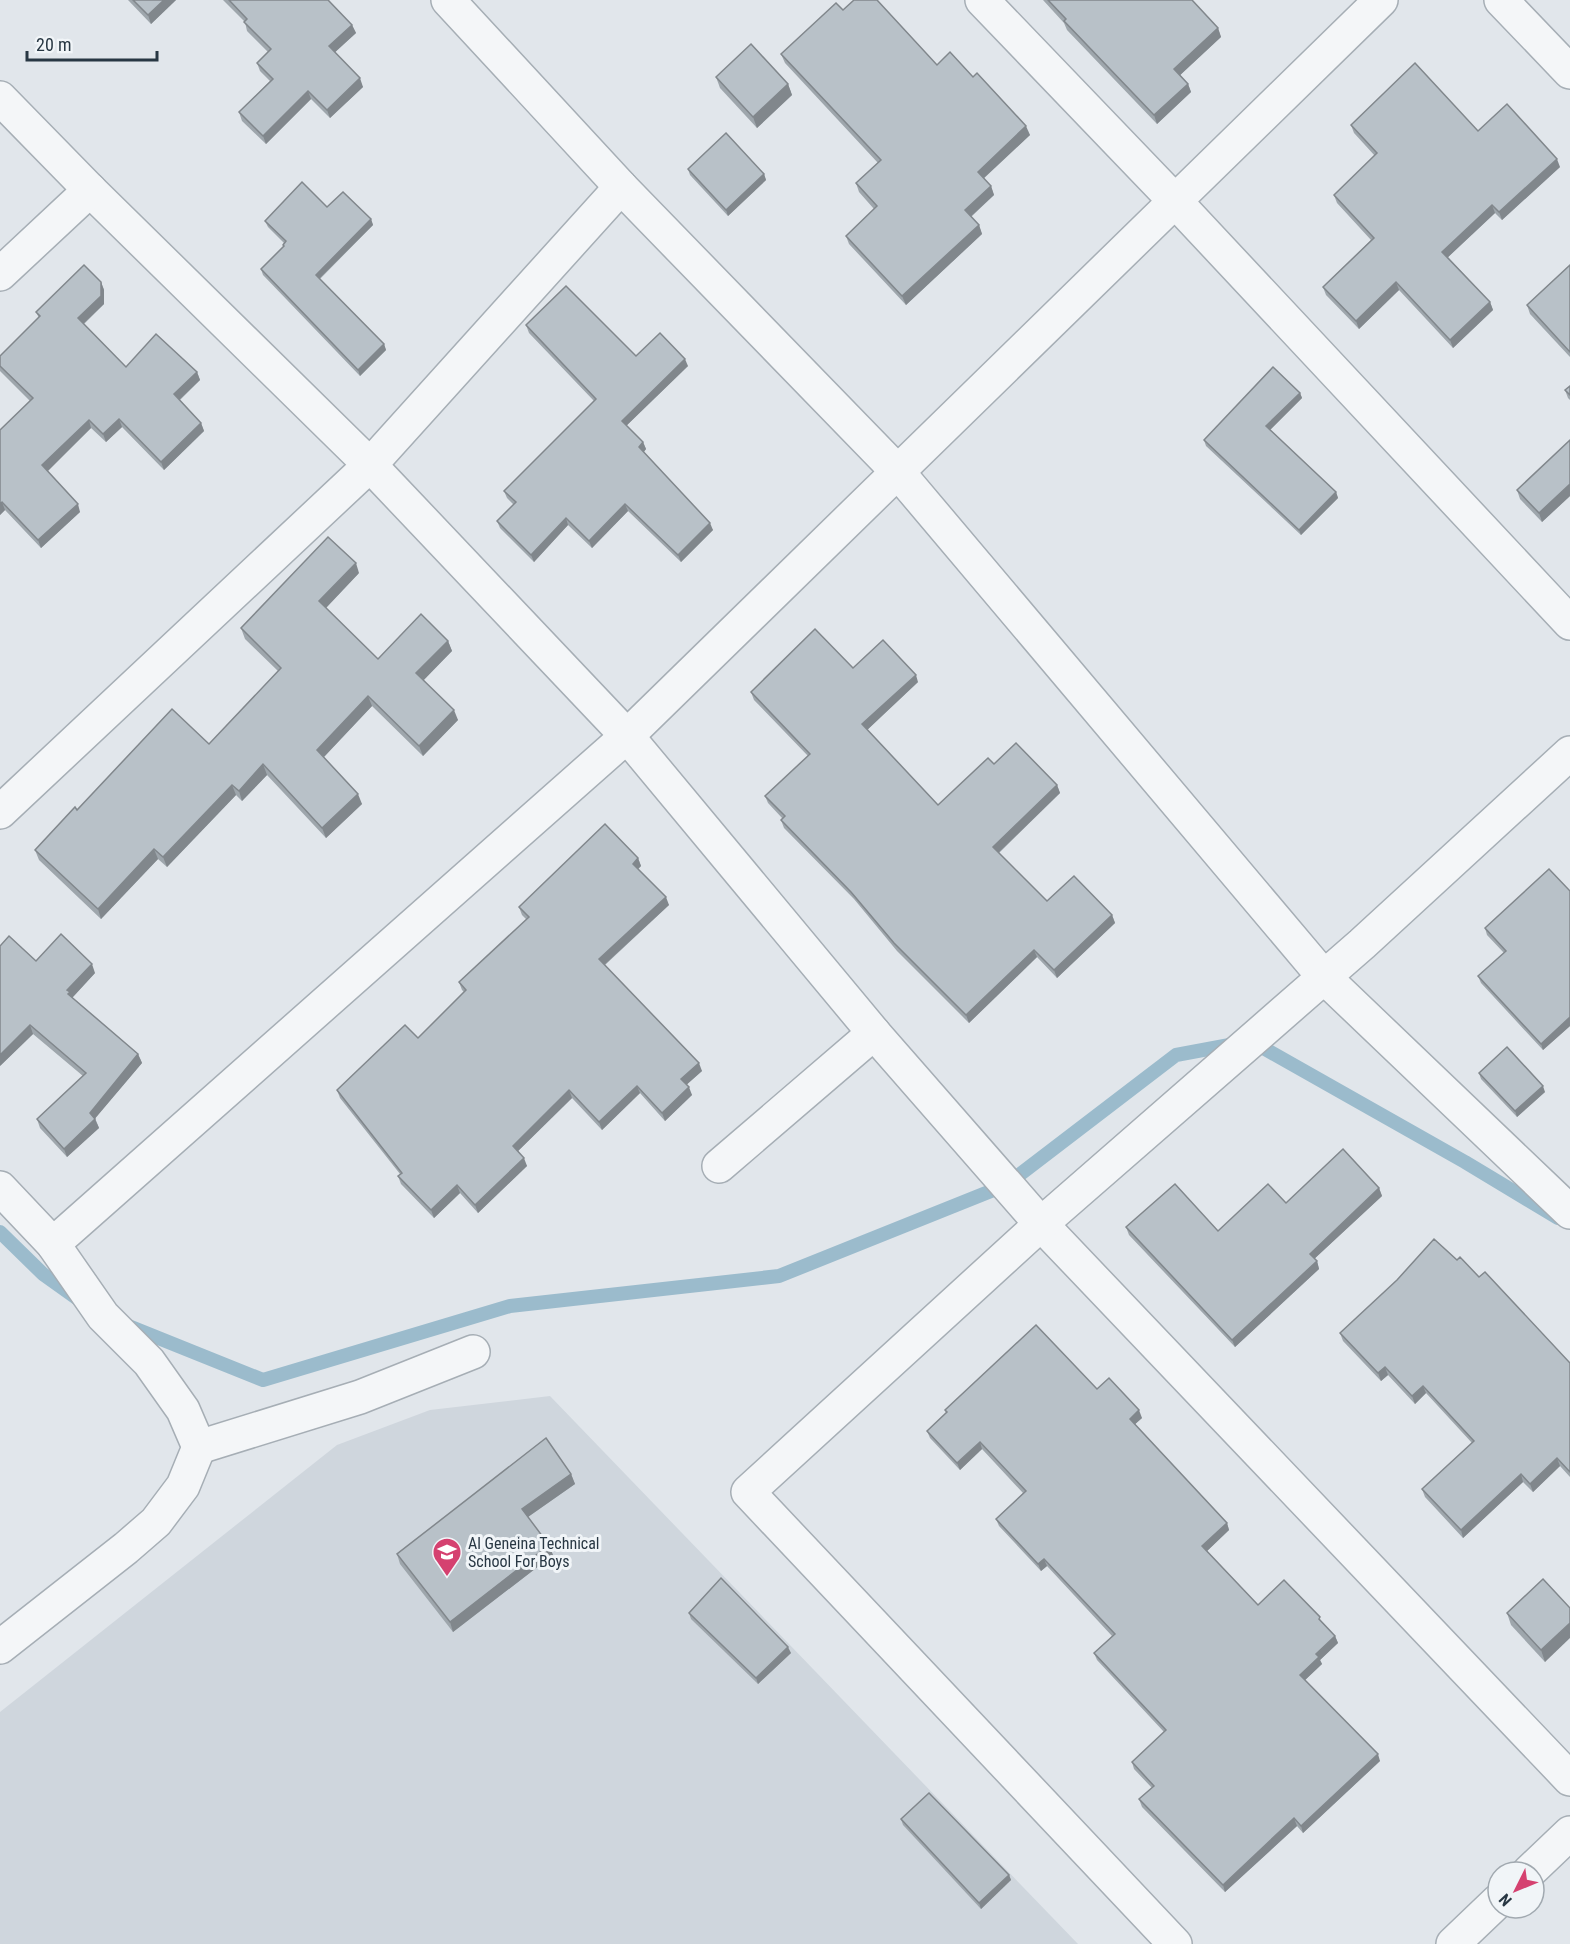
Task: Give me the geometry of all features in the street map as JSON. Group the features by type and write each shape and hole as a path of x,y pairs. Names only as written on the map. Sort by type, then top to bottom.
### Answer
{"street":[{"path":"448,0 621,187 897,471 1324,977 1570,1212"},
{"path":"982,0 1175,201 1570,623"},
{"path":"53,1244 627,736 1381,0"},
{"path":"1501,0 1570,72"},
{"path":"0,98 90,190 370,465 627,736 874,1033 1041,1224 1570,1779"},
{"path":"0,812 370,465 621,187"},
{"path":"0,274 90,190"},
{"path":"1175,1944 748,1492 1041,1224 1324,977 1570,753"},
{"path":"719,1166 874,1033"},
{"path":"0,1188 53,1244 103,1316 149,1362 183,1410 199,1447 183,1486 156,1522 0,1647"},
{"path":"199,1447 360,1397 473,1352"},
{"path":"1542,1860 1570,1833"},
{"path":"1453,1944 1486,1912"}],"shaded area":[{"name":"Al Geneina Technical School For Boys","path":"550,1396 1078,1944 0,1944 0,1712 337,1445 430,1410"}],"building":[{"path":"133,0 164,0 148,15"},
{"path":"229,0 328,0 352,25 329,46 360,78 327,110 308,91 263,136 239,112 273,79 257,63 271,49 244,22 247,19"},
{"path":"854,0 877,0 937,65 950,52 973,77 977,73 1026,126 978,172 991,186 965,210 979,225 902,296 846,236 877,206 856,183 881,160 781,54 836,3 843,10"},
{"path":"1048,0 1192,0 1218,28 1174,69 1188,84 1154,115 1064,21 1066,19"},
{"path":"751,44 788,84 753,117 716,77"},
{"path":"1415,63 1478,131 1507,104 1557,159 1499,212 1492,205 1442,252 1490,302 1450,340 1396,282 1356,321 1323,287 1374,238 1334,195 1377,153 1351,125"},
{"path":"726,133 764,174 726,210 688,169"},
{"path":"302,182 327,207 343,192 371,219 316,275 384,344 358,370 261,269 284,246 286,241 265,221"},
{"path":"84,265 101,282 101,296 78,318 126,367 156,334 197,372 174,394 201,423 161,462 119,419 103,434 89,420 42,465 78,504 38,540 2,502 0,504 0,430 33,398 0,366 0,356 40,316 36,312"},
{"path":"1570,265 1570,352 1527,305"},
{"path":"566,286 636,356 660,333 685,359 622,421 643,442 639,447 710,523 678,555 625,504 589,541 566,518 531,555 497,521 516,502 504,491 596,399 526,325"},
{"path":"1273,367 1300,393 1266,426 1336,492 1299,530 1204,440"},
{"path":"1570,440 1570,484 1539,513 1517,490"},
{"path":"328,537 356,563 319,601 378,659 421,614 448,641 416,673 454,710 419,746 368,696 317,750 358,794 322,828 263,764 239,791 232,785 163,857 154,849 98,909 35,850 75,807 77,810 172,709 209,744 281,668 241,628"},
{"path":"815,629 853,668 883,640 916,675 862,724 938,805 988,758 994,764 1016,743 1057,785 993,847 1047,901 1074,876 1112,915 1054,970 1034,950 966,1015 894,943 851,892 781,820 785,816 765,796 810,754 751,692"},
{"path":"605,824 638,858 633,864 666,897 599,959 699,1063 681,1079 689,1087 662,1113 637,1086 599,1122 569,1090 513,1146 524,1158 475,1205 457,1185 431,1210 398,1176 402,1173 337,1090 405,1025 418,1038 466,990 459,982 529,917 519,907"},
{"path":"1549,869 1570,891 1570,1017 1541,1044 1478,976 1506,951 1485,928"},
{"path":"61,934 92,964 67,990 70,992 68,994 138,1054 90,1113 95,1119 64,1149 37,1119 86,1073 30,1025 0,1055 0,946 9,936 36,961"},
{"path":"1507,1047 1543,1086 1515,1111 1479,1073"},
{"path":"1343,1149 1379,1188 1310,1254 1317,1261 1232,1340 1126,1227 1175,1184 1218,1231 1268,1184 1286,1203"},
{"path":"1434,1239 1457,1260 1460,1257 1479,1277 1485,1272 1570,1363 1570,1472 1557,1458 1530,1484 1521,1474 1461,1530 1422,1489 1474,1441 1423,1386 1412,1396 1385,1367 1378,1373 1340,1333 1397,1280"},
{"path":"1036,1325 1097,1389 1109,1378 1139,1410 1130,1419 1227,1523 1202,1546 1258,1605 1284,1580 1320,1617 1319,1619 1335,1636 1316,1654 1319,1657 1300,1675 1378,1754 1301,1826 1294,1818 1223,1885 1139,1799 1154,1786 1132,1762 1166,1730 1094,1653 1115,1634 1044,1559 1038,1564 996,1519 1026,1491 980,1442 957,1463 927,1431 947,1412 945,1410"},
{"path":"546,1438 571,1474 522,1509 549,1545 450,1622 397,1554"},
{"path":"721,1578 788,1647 756,1678 689,1613"},
{"path":"1543,1579 1570,1608 1570,1623 1541,1650 1507,1613"},
{"path":"929,1793 1009,1875 979,1903 901,1819"}],"waterway":[{"path":"126,1325 263,1380 510,1306 779,1276 1006,1185 1176,1055 1251,1041 1465,1162 1558,1218"},
{"path":"0,1232 43,1274 78,1299"}],"place":[{"name":"Al Geneina Technical School For Boys","path":"447,1578"}]}
